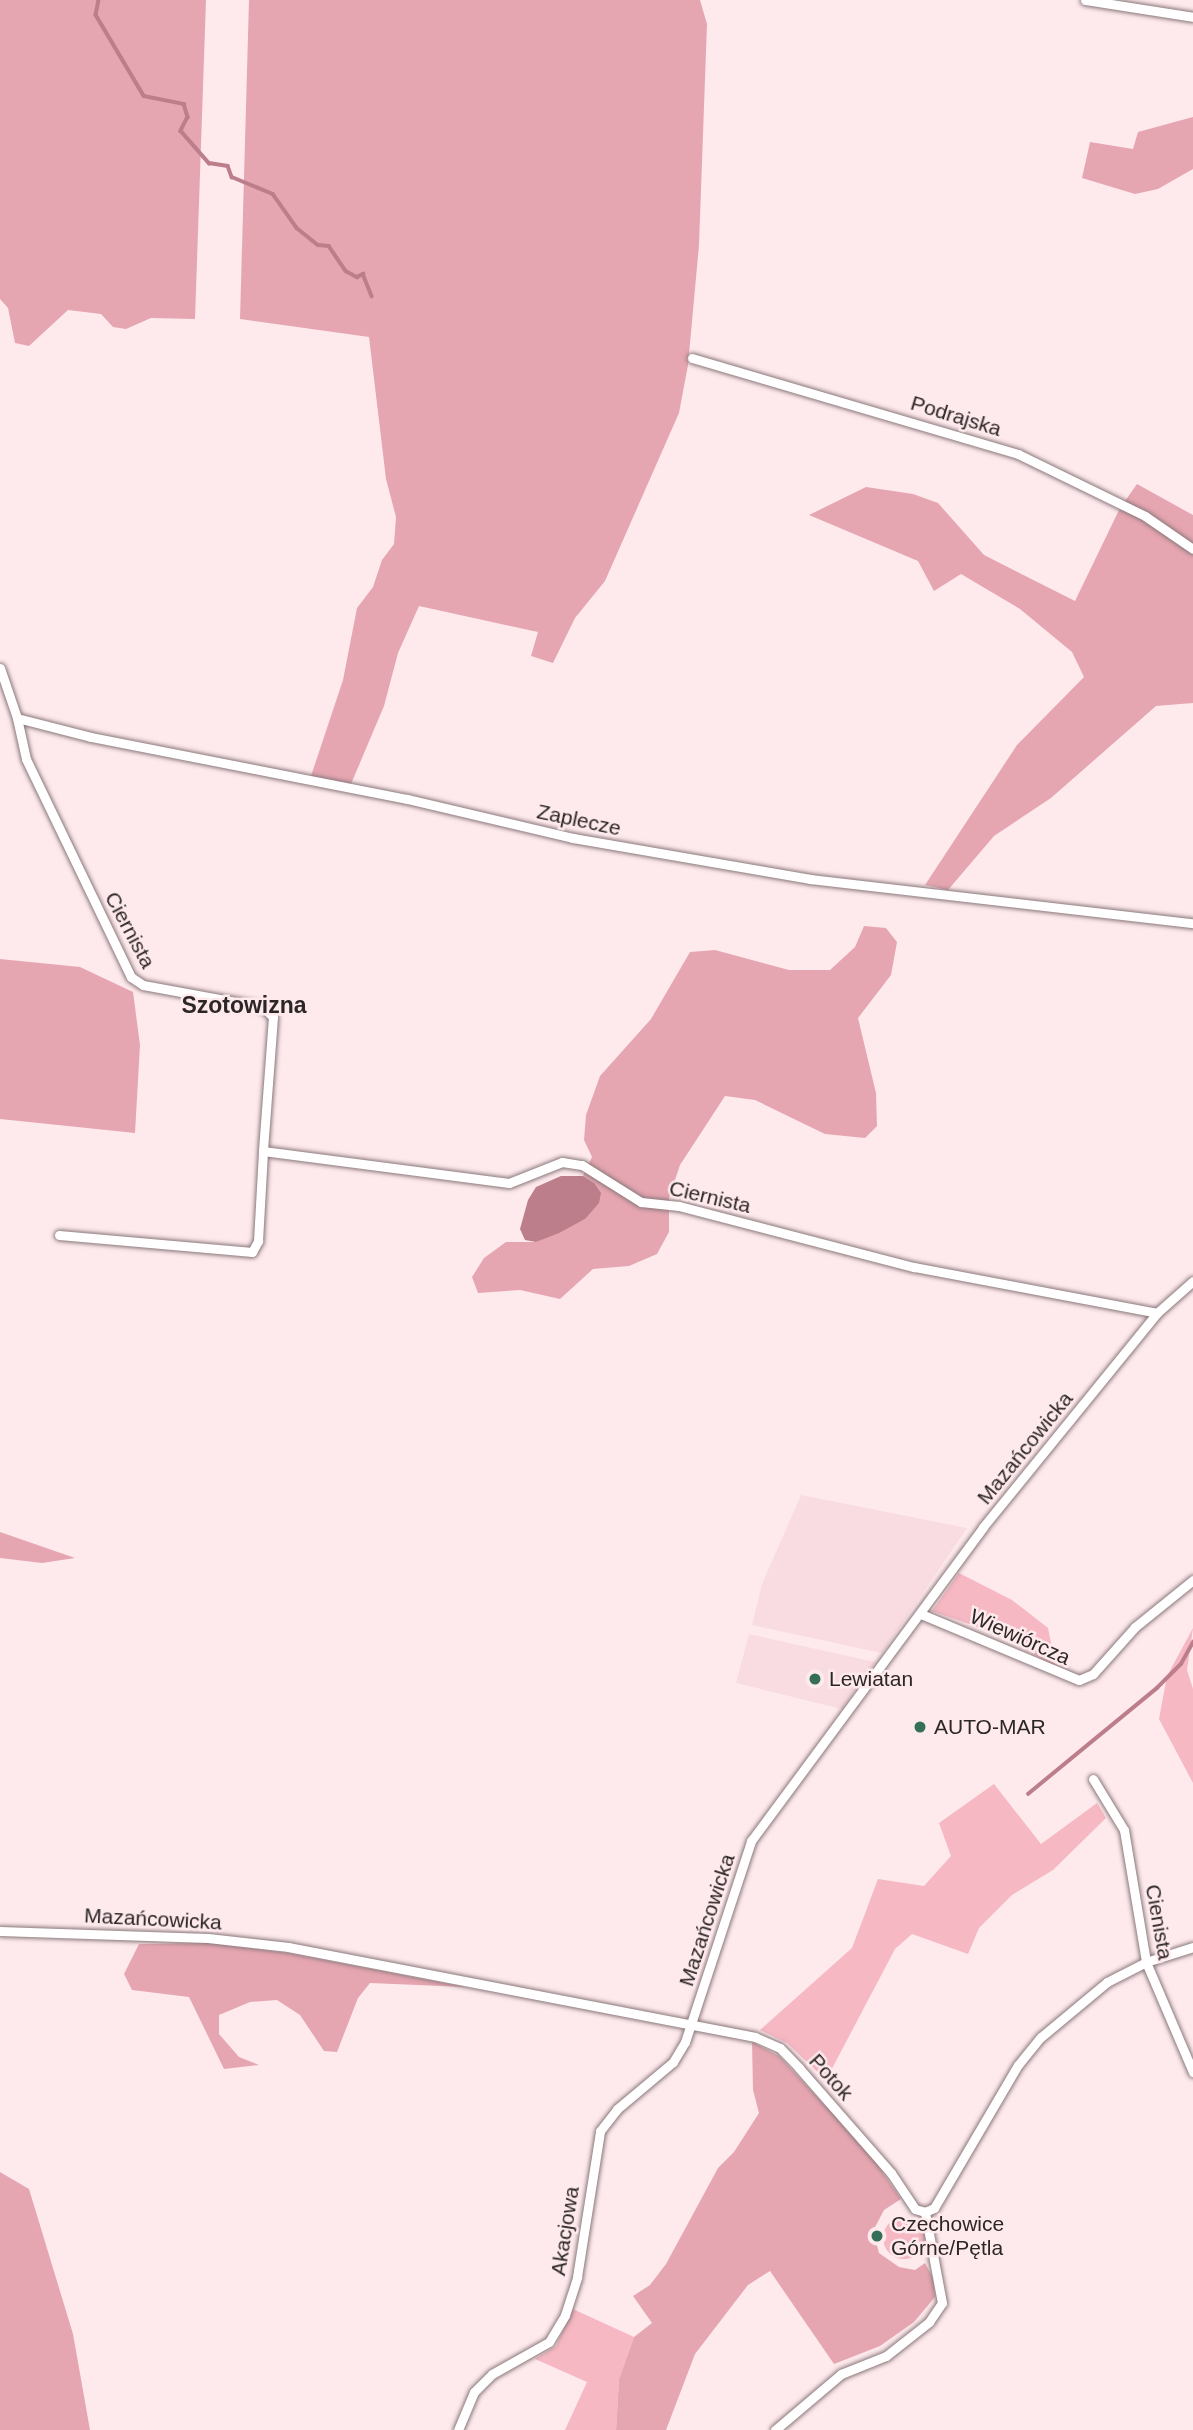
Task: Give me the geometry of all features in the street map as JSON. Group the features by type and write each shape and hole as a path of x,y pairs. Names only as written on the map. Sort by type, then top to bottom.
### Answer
{"street":[{"path":"1085,0 1193,17"},
{"name":"Podrajska","path":"692,358 1018,454 1145,516 1193,550"},
{"path":"0,668 17,718"},
{"name":"Zaplecze","path":"17,718 407,799 573,838 949,898 1019,900 1193,923"},
{"name":"Ciernista","path":"17,718 26,759 131,977 143,985 263,1007 273,1017 258,1241 251,1252 60,1235"},
{"name":"Ciernista","path":"263,1151 509,1183 562,1162 582,1165 641,1202 679,1206 914,1267 1157,1313"},
{"name":"Mazańcowicka","path":"0,1931 208,1938 288,1947 670,2024 691,2024 751,1841 989,1520 1157,1313 1193,1281"},
{"name":"Wiewiórcza","path":"921,1615 1079,1680 1093,1674 1135,1627 1193,1580"},
{"name":"Cienista","path":"1093,1779 1124,1830 1146,1962 1193,2071"},
{"path":"775,2430 841,2374 886,2356 929,2322 942,2303 941,2279 929,2247 925,2212 942,2196 992,2107 1041,2037 1107,1982 1146,1962 1193,1947"},
{"name":"Potok","path":"691,2024 755,2037 780,2048 883,2163 910,2203 925,2212"},
{"name":"Akacjowa","path":"458,2430 474,2392 492,2374 549,2342 565,2315 577,2277 600,2131 617,2109 673,2062 691,2024"}],"shaded area":[{"path":"0,0 206,0 195,319 151,318 126,329 113,327 101,314 68,310 29,346 15,343 8,308 0,299"},
{"path":"249,0 700,0 707,24 699,245 688,365 679,413 605,581 575,618 553,663 531,656 538,632 419,606 398,653 384,706 351,784 311,776 343,680 357,608 373,587 382,560 394,544 396,517 386,479 369,337 240,319"},
{"path":"1193,117 1193,169 1158,189 1135,194 1082,178 1090,142 1133,149 1138,132"},
{"path":"1137,484 1193,515 1193,703 1156,706 1051,798 994,836 948,890 925,885 1017,745 1084,677 1072,652 1020,609 961,574 934,591 918,561 809,515 866,487 913,494 938,503 984,555 1075,601 1120,508"},
{"path":"864,926 886,928 897,942 891,975 858,1018 876,1093 877,1126 865,1138 825,1134 755,1100 725,1096 680,1165 669,1198 669,1232 657,1254 629,1266 593,1269 560,1299 520,1290 478,1293 472,1277 484,1258 506,1242 536,1242 585,1219 594,1183 583,1176 592,1157 584,1140 586,1115 600,1076 651,1019 690,952 715,950 789,970 830,970 855,947"},
{"path":"0,959 80,967 133,992 140,1045 135,1133 0,1119"},
{"path":"561,1176 583,1176 594,1183 601,1193 599,1203 585,1219 559,1233 536,1242 525,1240 520,1229 528,1200 536,1187"},
{"path":"801,1495 967,1528 882,1653 752,1625 762,1584"},
{"path":"0,1532 75,1558 42,1563 0,1558"},
{"path":"959,1573 1012,1600 1048,1628 1056,1667 1000,1635 932,1611"},
{"path":"1193,1628 1187,1670 1193,1689 1193,1783 1159,1719 1167,1676"},
{"path":"749,1634 875,1662 842,1709 736,1683"},
{"path":"994,1784 1041,1844 1097,1803 1106,1818 1053,1870 1012,1895 979,1928 968,1954 912,1934 895,1949 826,2080 787,2043 760,2030 852,1948 878,1879 924,1886 951,1856 939,1823"},
{"path":"208,1943 288,1953 465,1987 370,1983 358,1998 337,2052 324,2051 300,2015 277,2000 250,2002 219,2015 219,2034 239,2057 259,2065 224,2069 189,1997 132,1990 124,1974 139,1944"},
{"path":"752,2042 779,2056 870,2154 901,2199 884,2210 873,2231 879,2253 899,2267 915,2270 925,2263 933,2278 935,2297 914,2322 880,2346 834,2364 770,2271 748,2285 695,2354 666,2430 616,2430 619,2379 634,2337 652,2323 633,2296 650,2285 666,2264 718,2168 734,2152 759,2113 753,2090"},
{"path":"0,2172 29,2189 73,2334 90,2430 0,2430"},
{"path":"904,2217 919,2223 925,2238 919,2253 904,2259 889,2253 883,2238 889,2223"},
{"path":"573,2309 634,2337 619,2379 616,2430 565,2430 587,2382 535,2359 556,2346"}],"waterway":[{"path":"99,0 96,15 144,96 184,104 188,117 181,131 209,163 228,166 232,177 273,194 297,228 318,245 329,246 346,271 357,277 363,274 372,296"},
{"path":"1028,1794 1157,1688 1181,1664 1193,1642"}],"place":[{"name":"Lewiatan","path":"815,1679"},
{"name":"AUTO-MAR","path":"920,1727"},
{"name":"Czechowice Górne/Pętla","path":"877,2236"}],"district":[{"name":"Szotowizna","path":"244,1005"}]}
